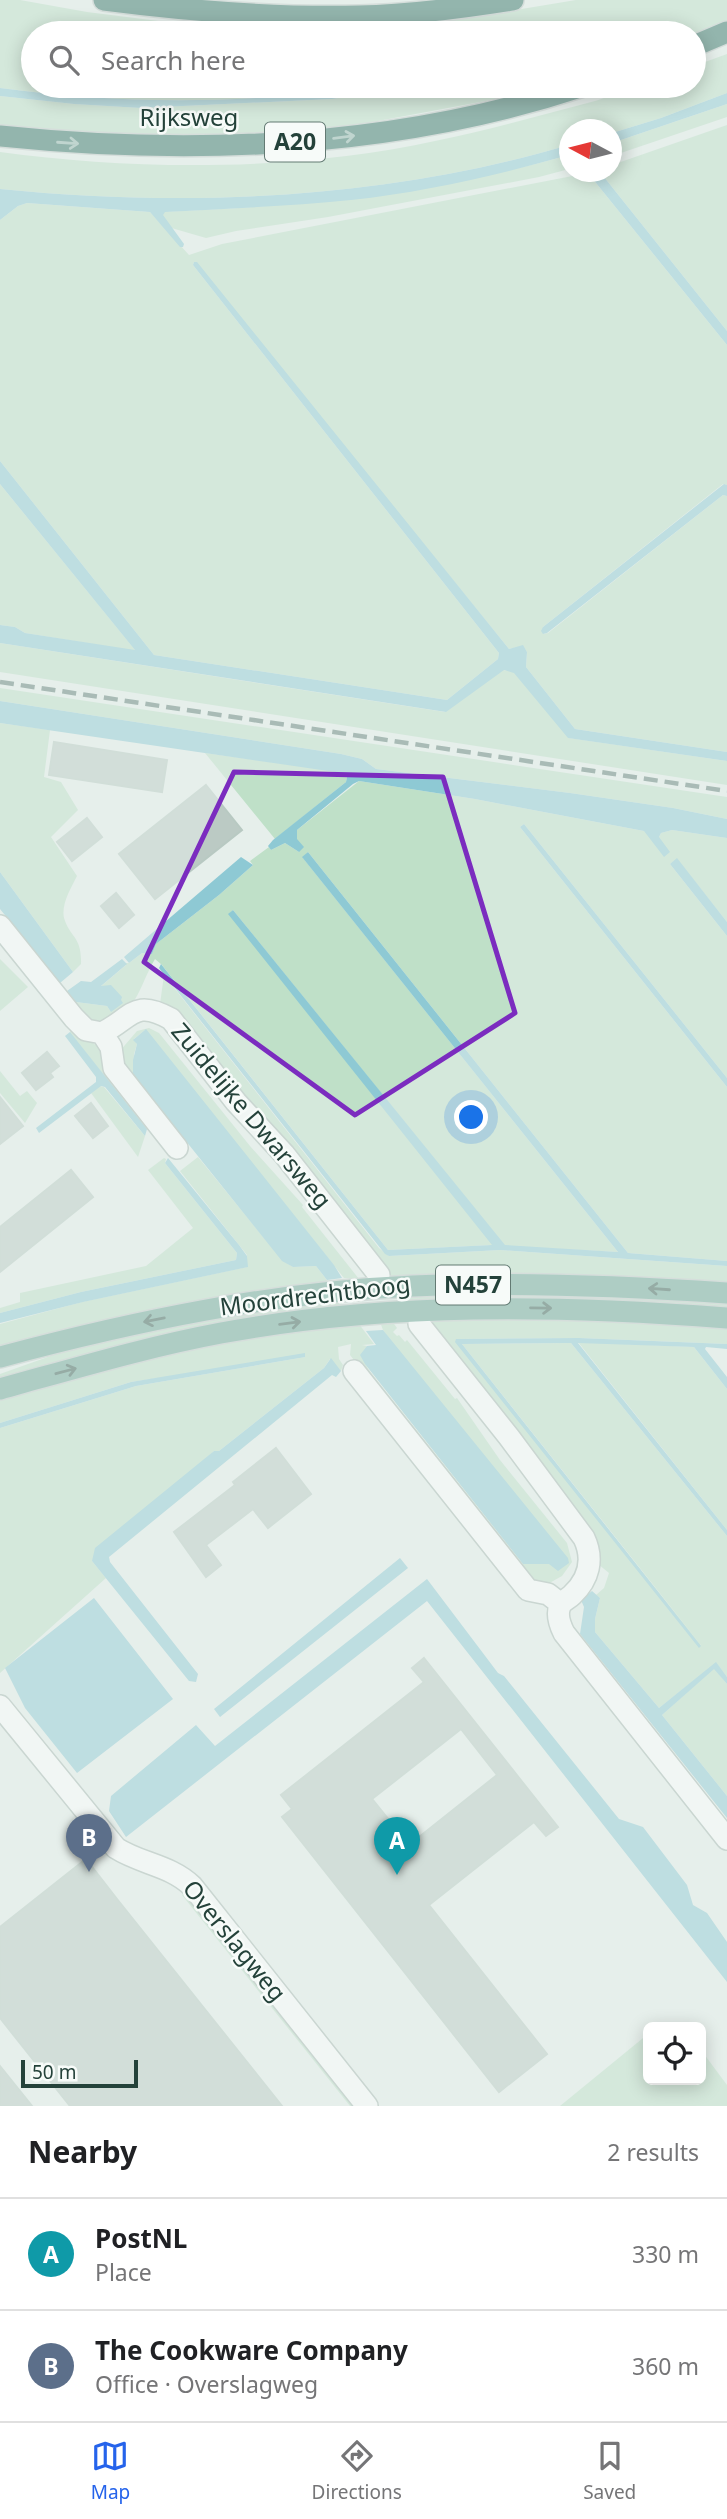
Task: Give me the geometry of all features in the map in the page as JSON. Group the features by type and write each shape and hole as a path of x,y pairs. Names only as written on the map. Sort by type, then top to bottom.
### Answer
{"highway":[{"path":"104,0 236,14 361,16 462,8 513,0"},
{"path":"706,41 727,32"},
{"name":"Rijksweg","path":"0,136 70,143 178,147 296,142 436,123 539,98"}],"main road":[{"name":"Moordrechtboog","path":"0,1357 157,1319 330,1293 411,1286 540,1284 629,1286 727,1293"},
{"name":"Moordrechtboog","path":"0,1389 172,1343 281,1323 342,1317 415,1310 540,1308 727,1318"}],"street":[{"path":"0,926 74,1018 86,1030 102,1033 111,1047 114,1068 177,1148"},
{"name":"Zuidelijke Dwarsweg","path":"102,1033 130,1014 141,1010 159,1012 171,1019 236,1102 284,1154 379,1275"},
{"path":"419,1324 509,1437 589,1548 588,1570 581,1586 561,1604 558,1616 564,1633 727,1839"},
{"path":"354,1371 528,1590 548,1594 561,1604"},
{"name":"Overslagweg","path":"0,1706 116,1848 172,1870 192,1886 367,2106"}],"highlighted area":[{"path":"234,772 443,777 515,1013 355,1115 144,962"}],"green space":[{"path":"0,0 20,0 158,21 21,21 21,91 0,88"},
{"path":"576,0 727,0 727,21 706,30 706,21 413,21 468,18"},
{"path":"727,54 727,93 622,130 622,119 559,119 559,148 430,177 359,188 215,198 71,195 0,189 0,152 107,163 274,163 383,151 455,137 603,98 706,98 706,62"},
{"path":"0,96 141,108 332,99 499,98 351,126 249,134 120,135 0,125"},
{"path":"109,98 249,98 187,100"},
{"path":"727,104 727,117 622,153 622,140"},
{"path":"727,125 727,331 608,182 622,182 622,162"},
{"path":"559,158 559,172 539,177 206,238 168,227 158,212 263,206 365,196 518,168"},
{"path":"559,179 559,182 595,182 727,345 727,485 723,484 543,627 543,634 548,633 723,495 727,496 727,752 575,729 526,667 527,652 523,646 509,649 194,262 193,265 499,653 498,659 447,700 154,655 0,461 0,220 18,206 27,203 150,212 189,255 222,244"},
{"path":"0,484 136,651 25,633 15,627 0,625"},
{"path":"0,643 445,712 503,670 514,672 569,738 727,761 727,785 0,672"},
{"path":"0,688 727,797 727,819 570,793 376,769 362,759 341,754 0,701"},
{"path":"0,723 50,730 44,777 61,782 78,810 51,837 77,876 67,896 63,913 66,925 80,948 81,964 73,972 0,872"},
{"path":"205,753 342,772 347,777 346,782 275,839"},
{"path":"359,781 475,799 644,831 659,837 661,833 672,830 727,838 727,922 677,859 670,864 727,936 727,1078 524,824 520,827 727,1087 727,1261 628,1253 308,852 303,858 618,1252 505,1246 233,910 229,914 493,1245 388,1250 155,959 128,1008 108,1019 92,1022 65,993 67,991 76,1002 107,1006 111,1012 100,987 126,965 125,963 142,953 152,954 156,944 219,895 253,865 250,861 269,847 271,850 285,843 299,852 297,830"},
{"path":"0,959 28,987 0,1011"},
{"path":"164,975 379,1248 389,1256 500,1250 727,1266 727,1284 390,1277 160,1004"},
{"path":"149,1028 159,1033 250,1146 303,1205 359,1279 344,1278 145,1030 134,1039 137,1044 133,1074 186,1142 182,1146 126,1075 119,1052 137,1031"},
{"path":"71,1029 99,1047 147,1123 147,1129 70,1033"},
{"path":"0,1071 20,1096 27,1091 37,1103 25,1123 0,1093"},
{"path":"100,1086 104,1087 145,1136 138,1157 91,1093"},
{"path":"198,1157 282,1260 293,1267 316,1266 327,1280 324,1285 0,1348 0,1324 82,1302 247,1267 247,1255 180,1171"},
{"path":"164,1158 165,1163 237,1253 236,1260 81,1292 0,1313 0,1308 20,1302 20,1293 146,1266 193,1228 148,1170"},
{"path":"509,1292 727,1302 727,1309 411,1302 405,1296"},
{"path":"340,1301 345,1307 0,1380 0,1374 87,1343 191,1321"},
{"path":"541,1317 727,1326 727,1344 579,1338 456,1339 701,1645 462,1344 571,1343 727,1536 727,1677 716,1663 659,1708 595,1632 600,1598 596,1595 604,1588 609,1573 598,1564 425,1319"},
{"path":"392,1321 397,1328 393,1332 405,1342 407,1340 455,1399 457,1398 500,1460 567,1543 572,1562 562,1576 544,1586 531,1585 350,1355 351,1344 338,1347 339,1359 343,1365 341,1371 330,1359 324,1368 219,1451 214,1451 92,1561 106,1578 0,1673 0,1428 136,1386 305,1357 131,1382 0,1423 0,1398 127,1363 242,1338 359,1324 374,1344 362,1345 367,1346 364,1361 379,1383 523,1564 549,1564 383,1330 380,1322"},
{"path":"578,1342 694,1347 727,1389 727,1530"},
{"path":"714,1668 727,1684 727,1796 662,1715"},
{"path":"185,1892 356,2106 350,2106 182,1895"},
{"path":"643,2038 643,2085 706,2085 706,2057 727,2085 727,2106 560,2106"}],"water":[{"path":"0,88 21,91 21,98 338,98 141,108 74,104 0,96"},
{"path":"727,93 727,104 622,140 622,130"},
{"path":"559,148 559,158 434,188 379,197 165,212 163,215 184,244 183,247 180,247 150,212 27,203 18,206 0,220 0,189 71,195 215,198 359,188 500,163"},
{"path":"595,182 608,182 727,331 727,345"},
{"path":"197,262 509,649 523,645 527,652 526,667 575,729 727,752 727,761 568,738 514,673 504,670 446,712 0,643 0,625 15,627 25,633 135,650 0,484 0,461 154,655 447,700 498,659 499,653 193,265"},
{"path":"724,484 727,485 727,496 723,495 543,634 543,627"},
{"path":"0,701 341,754 362,759 376,769 673,808 727,819 727,838 672,830 661,833 659,837 670,852 664,857 644,831 475,799 359,781 297,830 297,839 304,847 299,852 285,843 271,850 268,846 273,840 346,782 347,777 342,773 0,723"},
{"path":"524,824 727,1078 727,1087 520,827"},
{"path":"308,852 628,1253 727,1261 727,1266 500,1250 389,1256 385,1254 159,968 161,964 388,1250 492,1245 228,914 233,910 505,1245 618,1252 302,857"},
{"path":"241,857 253,865 156,944 152,954 142,953 129,963 124,957"},
{"path":"677,858 727,922 727,936 670,864"},
{"path":"0,872 73,972 60,983 0,909"},
{"path":"122,959 127,964 101,986 111,985 122,997 123,1003 111,1012 107,1006 76,1002 67,991 81,981 91,982"},
{"path":"146,1029 342,1278 327,1280 316,1266 293,1267 282,1261 133,1075 137,1044 133,1040"},
{"path":"70,1032 147,1129 145,1136 105,1087 101,1086 39,1133 36,1128 96,1082 96,1077 65,1036"},
{"path":"168,1158 239,1245 247,1256 248,1267 83,1302 0,1323 0,1313 81,1292 236,1260 237,1253 165,1163"},
{"path":"383,1330 568,1558 569,1563 558,1571 549,1564 523,1564 365,1364 360,1355 367,1346 376,1345 366,1331"},
{"path":"579,1338 727,1344 727,1349 705,1349 727,1377 727,1389 694,1347 578,1343 727,1530 727,1536 571,1343 462,1344 701,1646 699,1648 455,1342 456,1339"},
{"path":"305,1353 305,1357 136,1386 0,1428 0,1423 131,1382"},
{"path":"331,1358 341,1371 336,1377 332,1375 109,1557 110,1562 198,1674 196,1682 189,1681 92,1561 95,1548 214,1451 219,1451 324,1368"},
{"path":"400,1558 408,1568 220,1717 214,1709"},
{"path":"427,1579 498,1673 504,1676 619,1819 643,1827 687,1885 693,1905 707,1913 727,1942 727,1982 427,1601 126,1837 109,1811 111,1796 196,1725 215,1746"},
{"path":"592,1591 600,1598 595,1632 659,1708 716,1662 727,1677 727,1684 714,1669 662,1715 727,1796 727,1818 580,1634 584,1607 581,1600"},
{"path":"94,1598 173,1699 77,1773 25,1708 5,1668"}],"building":[{"path":"54,742 167,760 162,792 49,775"},
{"path":"206,785 242,830 155,899 119,854"},
{"path":"87,818 102,837 72,861 57,842"},
{"path":"116,893 134,915 119,928 101,906"},
{"path":"47,1052 59,1066 50,1073 53,1077 36,1090 22,1073"},
{"path":"0,1097 23,1126 0,1144"},
{"path":"91,1103 108,1126 93,1138 75,1116"},
{"path":"71,1170 93,1197 0,1272 0,1227"},
{"path":"276,1448 311,1494 268,1528 253,1509 206,1545 221,1565 206,1577 174,1532 235,1485 233,1482"},
{"path":"424,1658 558,1827 546,1836 534,1822 429,1905 547,2054 499,2092 282,1817 292,1809 281,1795 424,1682 412,1668","holes":["461,1729 497,1775 409,1845 372,1799"]},
{"path":"86,1859 282,2106 70,2106 0,2018 0,1927"},
{"path":"0,2066 32,2106 0,2106"}],"railway":[{"path":"0,682 727,791"}],"place":[{"name":"The Cookware Company","path":"89,1872"},
{"name":"PostNL","path":"397,1875"}]}
